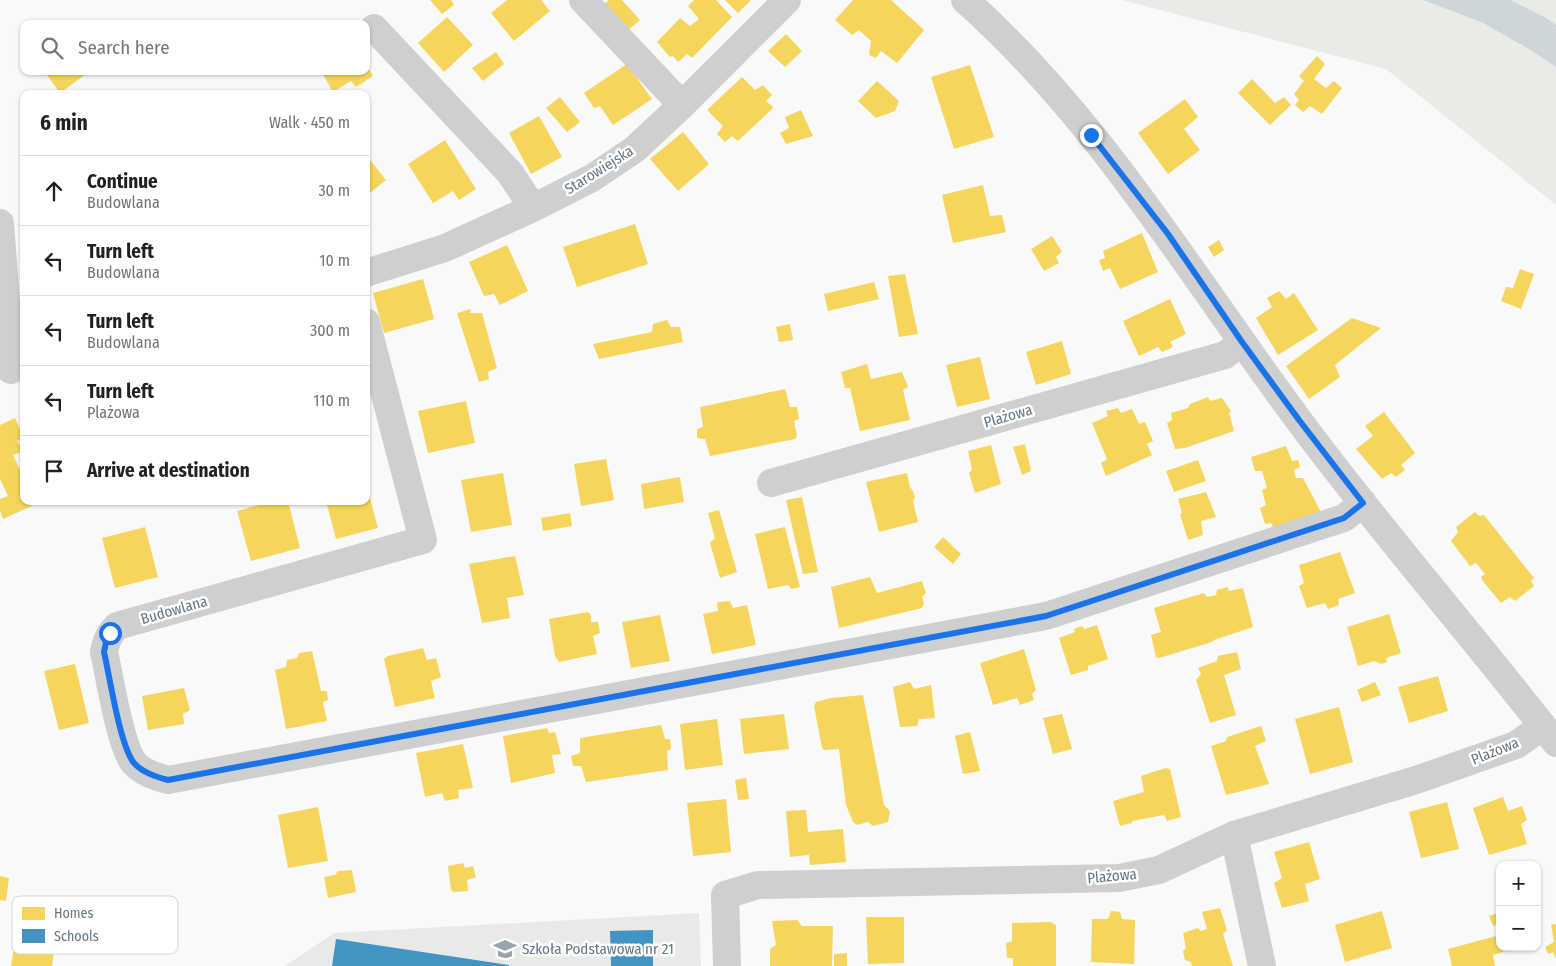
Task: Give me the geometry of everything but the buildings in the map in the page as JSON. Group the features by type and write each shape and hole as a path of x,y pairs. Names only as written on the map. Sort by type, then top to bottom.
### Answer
{"street":[{"path":"583,0 682,106"},
{"name":"Starowiejska","path":"370,272 445,248 533,208 592,178 635,149 682,106 787,0"},
{"name":"Plażowa","path":"727,966 725,895 758,885 1119,878 1159,870 1234,835 1416,780 1550,735 1363,503 1299,420 1242,342 1168,234 1085,127 1041,74 995,27 965,0"},
{"path":"374,28 510,173 533,208"},
{"path":"0,223 11,370"},
{"name":"Budowlana","path":"370,337 423,540 117,626 110,633 104,652 126,750 135,764 146,772 168,780 1046,616 1344,518 1363,503"},
{"name":"Plażowa","path":"771,483 1224,355 1242,342"},
{"path":"1234,835 1262,966"}],"shaded area":[{"path":"1122,0 1423,0 1483,23 1556,67 1556,205 1386,69"},
{"path":"1423,0 1511,0 1556,25 1556,67 1483,23"},
{"path":"1511,0 1556,0 1556,25 1548,19"},
{"name":"Szkoła Podstawowa nr 21","path":"699,913 701,966 285,966 334,933"}],"place":[{"name":"Szkoła Podstawowa nr 21","path":"505,949"}],"route":[{"path":"110,633 104,652 126,750 135,764 146,772 168,780 1046,616 1344,518 1363,503 1242,342 1168,234 1091,135"}]}
